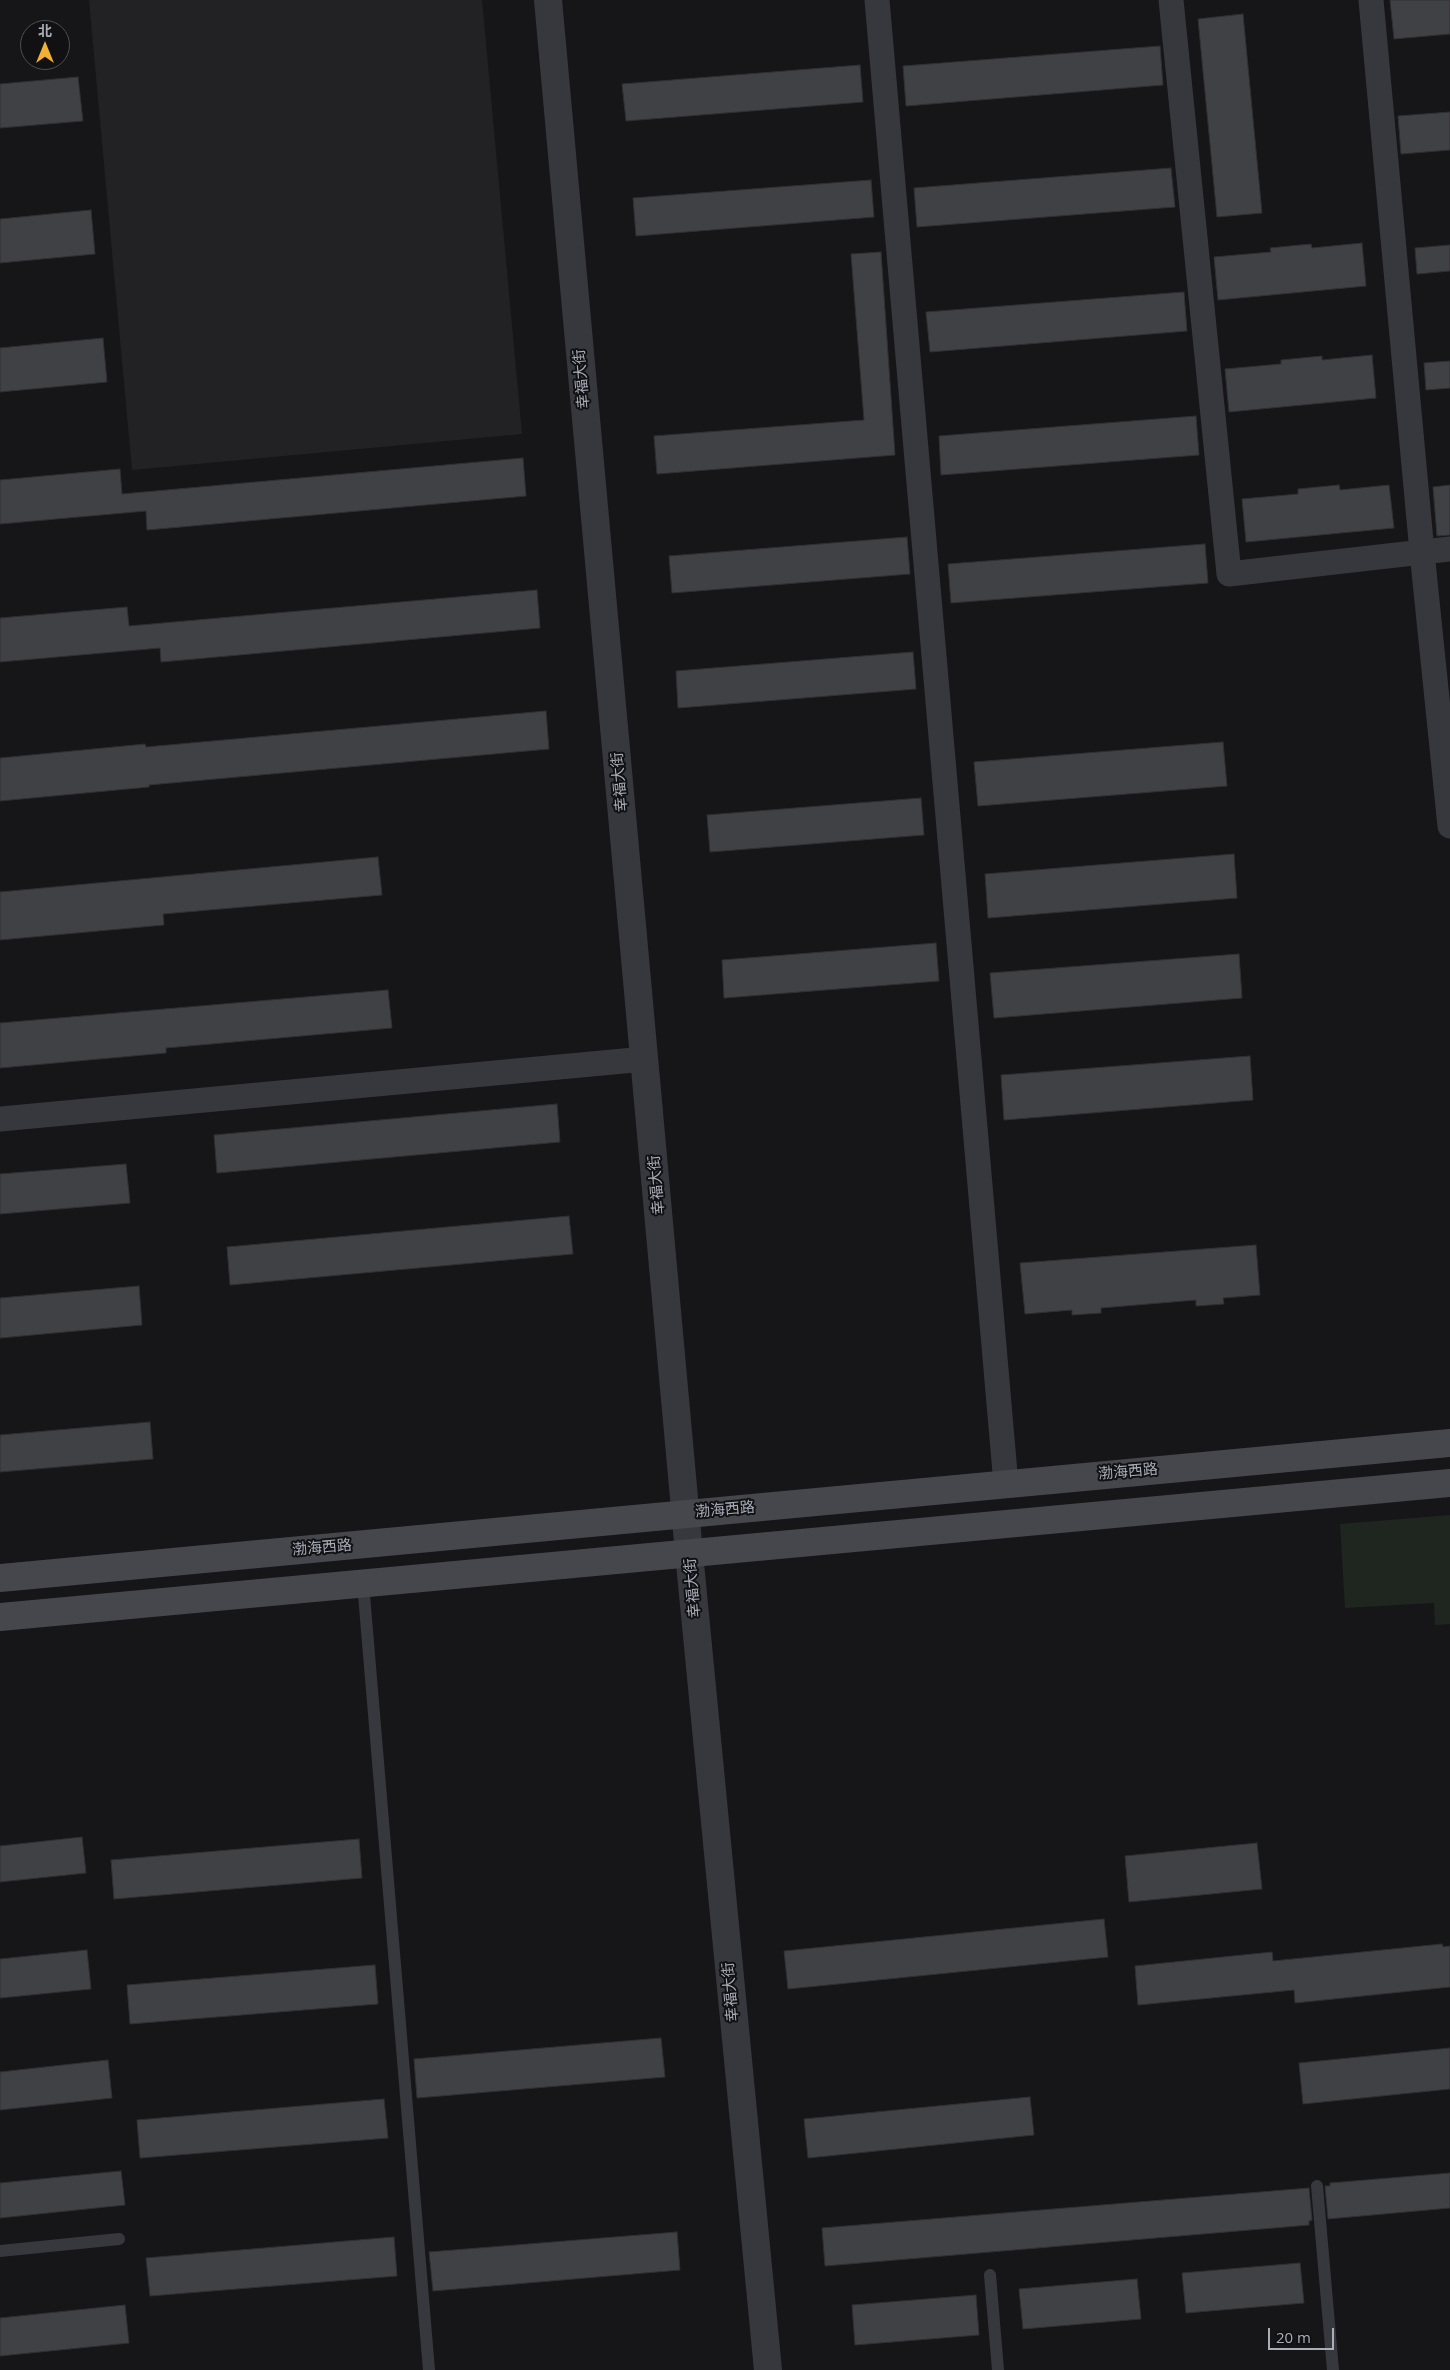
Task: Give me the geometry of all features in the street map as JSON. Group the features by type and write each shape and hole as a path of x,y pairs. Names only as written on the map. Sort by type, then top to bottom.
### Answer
{"main road":[{"name":"渤海西路","path":"0,1578 1450,1443"},
{"path":"0,1617 1450,1482"}],"street":[{"name":"幸福大街","path":"548,0 687,1514 689,1553 768,2370"},
{"path":"878,0 1006,1484"},
{"path":"1171,0 1229,574 1450,549"},
{"path":"1371,0 1422,552 1450,826"},
{"path":"0,1119 645,1059"}],"lane":[{"path":"363,1584 429,2370"},
{"path":"1317,2186 1334,2370"},
{"path":"0,2251 119,2239"},
{"path":"990,2275 998,2370"}],"shaded area":[{"path":"89,0 482,0 522,434 132,470"},
{"path":"1450,1515 1450,1624 1435,1625 1434,1603 1345,1608 1340,1524"}],"building":[{"path":"1390,0 1450,0 1450,34 1394,39"},
{"path":"1243,14 1262,213 1217,217 1198,19"},
{"path":"1160,46 1163,85 906,106 903,66"},
{"path":"860,65 863,102 626,121 622,84"},
{"path":"78,77 83,121 0,128 0,84"},
{"path":"1450,112 1450,150 1401,154 1398,116"},
{"path":"1171,168 1175,207 917,227 914,188"},
{"path":"871,180 874,217 636,236 633,198"},
{"path":"91,210 95,254 0,263 0,219"},
{"path":"1362,243 1366,286 1218,300 1214,257 1271,252 1270,248 1311,244 1312,248"},
{"path":"1450,245 1450,271 1417,274 1415,248"},
{"path":"881,252 895,455 657,474 654,436 864,420 851,254"},
{"path":"1184,292 1187,331 930,352 926,312"},
{"path":"103,338 107,382 0,392 0,348"},
{"path":"1372,355 1376,398 1229,412 1225,369 1281,364 1281,360 1322,356 1322,360"},
{"path":"1450,361 1450,388 1426,390 1424,363"},
{"path":"1196,416 1199,455 941,475 939,436"},
{"path":"523,458 526,496 147,530 146,511 0,524 0,480 120,469 122,494"},
{"path":"1339,485 1340,490 1389,485 1394,528 1246,542 1242,499 1298,494 1298,489"},
{"path":"1450,485 1450,535 1437,536 1433,487"},
{"path":"907,537 910,574 672,593 669,556"},
{"path":"1205,544 1208,583 951,603 948,564"},
{"path":"537,590 540,628 161,662 160,648 0,662 0,618 127,607 129,626"},
{"path":"913,652 916,689 678,708 676,671"},
{"path":"546,711 549,749 149,785 149,787 0,801 0,758 145,744 146,747"},
{"path":"1223,742 1227,786 978,806 974,762"},
{"path":"921,798 924,835 710,852 707,815"},
{"path":"1234,854 1237,898 988,918 985,874"},
{"path":"378,857 382,895 163,914 164,925 0,940 0,892"},
{"path":"936,943 939,981 724,998 722,960"},
{"path":"1239,954 1242,998 994,1018 990,973"},
{"path":"388,990 392,1028 166,1048 166,1053 0,1068 0,1023"},
{"path":"1250,1056 1253,1100 1004,1120 1001,1075"},
{"path":"557,1104 560,1142 217,1173 214,1135"},
{"path":"126,1164 130,1203 0,1214 0,1174"},
{"path":"569,1216 573,1254 230,1285 227,1247"},
{"path":"1256,1245 1260,1295 1223,1298 1224,1304 1196,1306 1196,1300 1101,1308 1101,1313 1072,1315 1072,1310 1025,1314 1020,1263"},
{"path":"139,1286 142,1325 0,1338 0,1298"},
{"path":"150,1422 153,1459 0,1472 0,1435"},
{"path":"82,1837 86,1873 0,1882 0,1846"},
{"path":"359,1839 362,1878 114,1899 111,1860"},
{"path":"1257,1843 1262,1889 1129,1902 1125,1856"},
{"path":"1104,1919 1108,1957 788,1989 784,1951"},
{"path":"1442,1944 1443,1947 1450,1946 1450,1987 1295,2003 1294,1990 1138,2005 1135,1966 1272,1952 1273,1961"},
{"path":"87,1950 91,1989 0,1998 0,1959"},
{"path":"375,1965 378,2004 130,2024 127,1985"},
{"path":"661,2038 665,2077 417,2098 414,2059"},
{"path":"1450,2048 1450,2089 1303,2104 1299,2063"},
{"path":"108,2060 112,2098 0,2110 0,2072"},
{"path":"1030,2097 1034,2135 808,2158 804,2119"},
{"path":"384,2099 388,2138 140,2158 137,2120"},
{"path":"121,2171 125,2205 0,2218 0,2183"},
{"path":"1450,2173 1450,2208 1328,2219 1325,2186 1330,2186 1330,2183"},
{"path":"1309,2188 1312,2220 1309,2221 1309,2225 825,2266 822,2228"},
{"path":"677,2232 680,2270 433,2291 429,2252"},
{"path":"394,2237 397,2276 150,2296 146,2258"},
{"path":"1300,2263 1304,2303 1186,2313 1182,2273"},
{"path":"1137,2279 1141,2319 1023,2329 1019,2289"},
{"path":"976,2295 979,2335 855,2345 852,2305"},
{"path":"125,2305 129,2343 0,2356 0,2318"}]}
